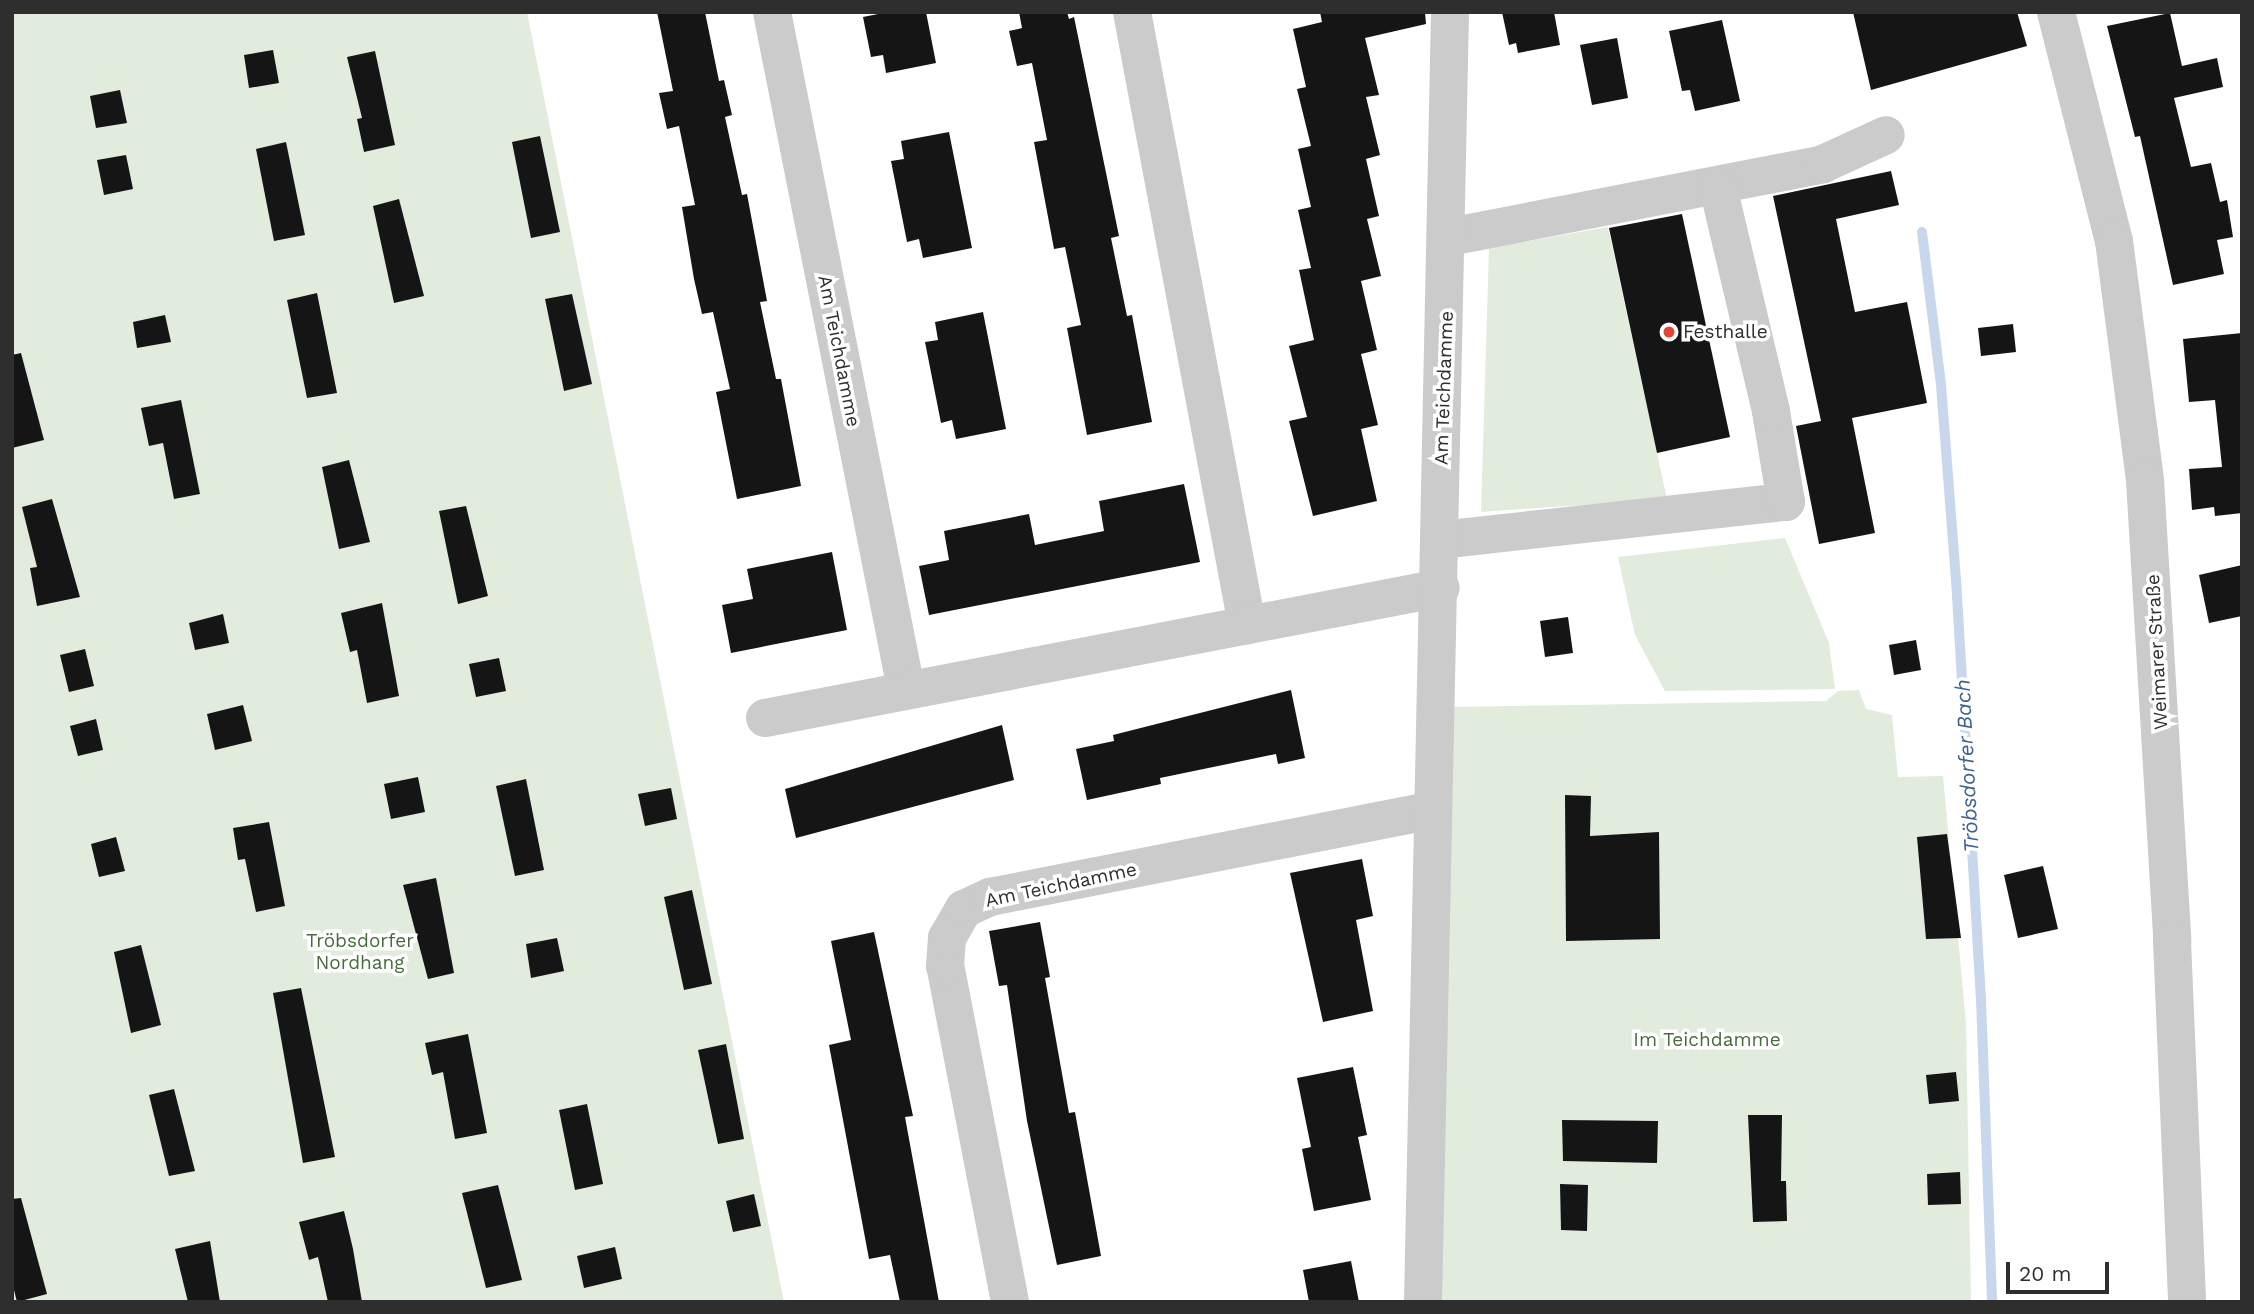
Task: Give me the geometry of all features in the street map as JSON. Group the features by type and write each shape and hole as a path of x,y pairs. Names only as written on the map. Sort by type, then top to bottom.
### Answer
{"street":[{"name":"Am Teichdamme","path":"772,12 906,689"},
{"path":"1132,12 1247,625"},
{"name":"Am Teichdamme","path":"1423,1302 1432,810 1441,588 1450,12"},
{"name":"Weimarer Straße","path":"2056,12 2114,242 2145,480 2172,941 2187,1302"},
{"path":"1448,237 1718,187 1823,164 1886,135"},
{"path":"1440,540 1786,502 1771,411 1718,187"},
{"path":"765,719 906,689 1441,588"},
{"name":"Am Teichdamme","path":"1010,1302 945,966 947,938 964,909 990,897 1432,810"}],"green space":[{"name":"Tröbsdorfer Nordhang","path":"12,12 527,12 784,1302 12,1302"},
{"path":"1608,227 1667,499 1481,512 1489,248"},
{"path":"1785,538 1829,643 1835,689 1665,691 1635,635 1618,557"},
{"name":"Im Teichdamme","path":"1859,690 1866,709 1892,715 1898,777 1943,776 1966,1023 1971,1302 1441,1302 1453,707 1826,701 1838,691"}],"building":[{"path":"657,12 705,12 719,81 724,80 732,115 725,117 742,195 747,194 767,301 760,302 776,379 781,379 801,486 737,499 716,392 730,389 713,312 702,314 682,207 695,205 679,126 667,129 659,93 673,91"},
{"path":"888,12 926,12 936,63 886,73 883,55 871,57 863,17"},
{"path":"1019,12 1067,12 1069,19 1074,17 1119,236 1111,238 1127,316 1132,315 1152,422 1087,435 1067,328 1081,325 1065,247 1054,249 1034,142 1047,140 1032,63 1017,66 1009,31 1022,28"},
{"path":"1320,12 1425,12 1426,24 1365,38 1379,95 1366,97 1380,155 1366,159 1379,216 1367,219 1381,276 1361,281 1377,350 1361,354 1378,425 1361,429 1377,501 1313,516 1289,421 1307,417 1289,346 1314,340 1299,270 1311,268 1298,210 1311,207 1298,149 1311,146 1297,89 1306,87 1293,29 1322,22"},
{"path":"1502,12 1554,12 1560,45 1518,53 1516,43 1509,45"},
{"path":"1853,12 2017,12 2027,46 1871,90"},
{"path":"2170,13 2182,66 2217,58 2223,87 2174,98 2191,167 2211,163 2220,202 2227,200 2233,237 2217,240 2224,274 2173,285 2140,136 2135,137 2107,26"},
{"path":"1722,20 1740,101 1695,111 1690,90 1682,91 1669,31"},
{"path":"1617,38 1628,98 1592,105 1580,45"},
{"path":"273,50 279,83 249,88 244,55"},
{"path":"375,51 395,145 364,152 357,119 362,118 347,57"},
{"path":"120,90 127,123 96,128 90,96"},
{"path":"949,132 972,248 923,258 919,239 907,242 891,161 904,159 901,141"},
{"path":"540,136 560,232 531,238 512,142"},
{"path":"286,142 305,235 274,241 256,149"},
{"path":"126,155 133,189 104,195 97,160"},
{"path":"1891,171 1899,205 1836,219 1855,312 1907,302 1927,403 1852,418 1875,533 1819,544 1796,426 1821,421 1773,196"},
{"path":"399,199 424,296 394,303 373,206"},
{"name":"Festhalle","path":"1682,214 1730,437 1657,453 1609,228"},
{"path":"317,293 337,393 307,398 287,300"},
{"path":"572,294 592,384 564,391 545,299"},
{"path":"983,312 1006,429 956,439 952,420 941,423 925,342 938,340 935,322"},
{"path":"165,315 171,342 137,348 133,322"},
{"path":"2013,324 2016,352 1981,356 1978,328"},
{"path":"2242,333 2242,513 2215,516 2214,507 2192,510 2189,469 2222,467 2215,400 2189,402 2183,339"},
{"path":"21,353 44,440 12,448 12,355"},
{"path":"181,400 200,494 174,499 163,443 149,446 141,408"},
{"path":"349,460 370,542 339,549 322,467"},
{"path":"1184,484 1200,562 929,615 919,566 949,560 944,531 1029,514 1035,545 1104,531 1099,501"},
{"path":"52,499 80,597 37,606 30,568 37,567 22,507"},
{"path":"466,506 488,596 458,604 439,511"},
{"path":"832,552 847,630 731,653 722,605 753,599 747,569"},
{"path":"2242,565 2242,616 2209,623 2199,575"},
{"path":"382,603 399,696 367,703 357,650 350,652 341,613"},
{"path":"223,614 229,643 195,650 189,623"},
{"path":"1568,617 1573,653 1545,657 1540,621"},
{"path":"1916,640 1921,670 1894,675 1889,645"},
{"path":"85,649 94,686 69,692 60,655"},
{"path":"499,658 506,691 476,697 469,664"},
{"path":"1291,690 1305,758 1278,764 1276,754 1160,778 1161,784 1087,800 1076,749 1114,741 1113,735"},
{"path":"243,705 252,741 215,750 207,714"},
{"path":"96,719 103,750 78,756 70,726"},
{"path":"1002,725 1014,780 796,838 785,789"},
{"path":"418,777 425,812 391,819 384,784"},
{"path":"526,779 544,870 515,876 496,786"},
{"path":"671,788 677,819 645,826 638,794"},
{"path":"1565,795 1591,796 1590,836 1659,832 1660,939 1566,941"},
{"path":"269,822 285,906 256,912 245,859 238,860 233,828"},
{"path":"1947,834 1961,938 1926,939 1917,837"},
{"path":"116,837 125,871 99,877 91,844"},
{"path":"1362,859 1373,916 1356,920 1373,1011 1323,1022 1290,873"},
{"path":"2043,866 2058,929 2018,938 2004,875"},
{"path":"436,878 454,973 428,979 403,885"},
{"path":"692,890 712,984 684,990 664,897"},
{"path":"1040,922 1050,977 1045,978 1069,1113 1075,1112 1101,1256 1057,1265 1027,1121 1007,985 999,986 989,931"},
{"path":"874,932 913,1116 905,1117 939,1302 900,1302 890,1255 869,1259 829,1045 851,1040 831,941"},
{"path":"557,938 564,971 531,978 526,944"},
{"path":"141,945 161,1025 131,1033 114,952"},
{"path":"301,988 335,1157 303,1163 273,993"},
{"path":"468,1034 487,1133 455,1139 443,1072 432,1075 425,1043"},
{"path":"726,1044 744,1139 718,1144 698,1050"},
{"path":"1353,1067 1367,1135 1358,1137 1371,1200 1314,1211 1302,1149 1311,1147 1297,1078"},
{"path":"1956,1072 1959,1101 1929,1104 1926,1075"},
{"path":"174,1089 195,1171 169,1176 149,1095"},
{"path":"587,1104 603,1184 575,1190 559,1110"},
{"path":"1748,1115 1782,1115 1781,1181 1786,1181 1787,1221 1753,1222"},
{"path":"1562,1120 1658,1121 1657,1163 1563,1161"},
{"path":"1960,1172 1961,1204 1928,1205 1927,1174"},
{"path":"1560,1184 1588,1185 1587,1231 1561,1230"},
{"path":"498,1185 522,1280 486,1288 462,1193"},
{"path":"754,1194 761,1226 733,1232 726,1201"},
{"path":"21,1198 47,1294 17,1302 12,1282 12,1199"},
{"path":"344,1211 362,1302 328,1302 318,1257 309,1260 299,1222"},
{"path":"210,1241 220,1302 188,1302 175,1249"},
{"path":"615,1247 622,1279 584,1288 577,1256"},
{"path":"1351,1261 1359,1302 1309,1302 1303,1270"}],"waterway":[{"name":"Tröbsdorfer Bach","path":"1922,232 1941,385 1956,579 1981,999 1992,1302"}],"place":[{"name":"Festhalle","path":"1669,332"}]}
